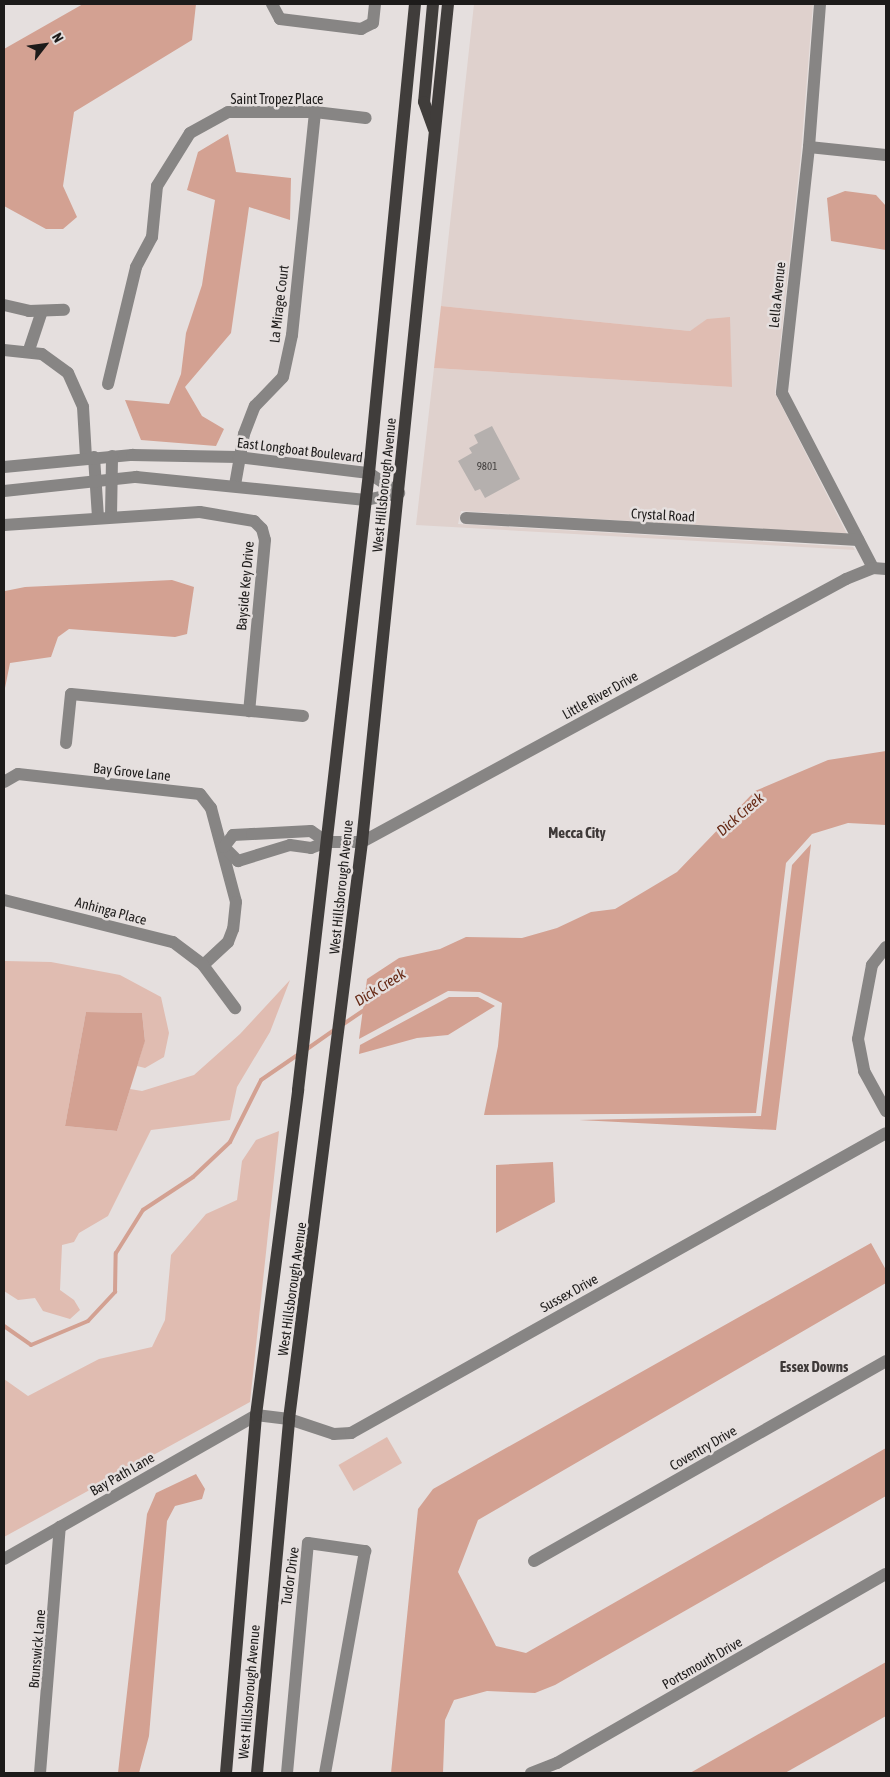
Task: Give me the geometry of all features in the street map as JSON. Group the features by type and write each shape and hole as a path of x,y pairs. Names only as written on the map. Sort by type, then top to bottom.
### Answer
{"main road":[{"name":"West Hillsborough Avenue","path":"226,1773 256,1415 328,842 369,473 415,4"},
{"path":"433,4 424,102 435,131"},
{"name":"West Hillsborough Avenue","path":"256,1773 289,1419 344,1000 362,842 448,4"}],"street":[{"path":"272,4 280,20 361,29 373,23 375,4"},
{"name":"Lella Avenue","path":"820,4 809,147 782,393 858,540 880,569"},
{"name":"Saint Tropez Place","path":"108,384 136,267 152,237 157,186 190,133 228,112 315,112 366,118"},
{"name":"La Mirage Court","path":"235,485 238,457 255,406 283,376 292,335 315,112"},
{"path":"809,147 886,155"},
{"path":"4,306 42,311 64,310"},
{"path":"29,350 42,311"},
{"path":"4,350 29,350 51,358 75,383 83,407 90,457 96,479 98,517"},
{"path":"111,516 112,456"},
{"name":"East Longboat Boulevard","path":"4,467 112,456 238,457 369,473 399,493"},
{"path":"4,491 96,479 162,478 366,500 399,493"},
{"name":"Bayside Key Drive","path":"4,526 111,516 226,514 249,518 262,529 265,540 249,711"},
{"name":"Crystal Road","path":"466,518 858,540"},
{"name":"Little River Drive","path":"328,842 362,842 846,579 880,569"},
{"path":"66,743 71,694 304,716"},
{"name":"Bay Grove Lane","path":"4,782 18,774 200,794 211,808 224,847"},
{"path":"224,847 234,835 311,831 328,842"},
{"path":"252,834 255,856"},
{"path":"224,847 238,860 290,846 311,848 328,842"},
{"path":"203,965 228,942 233,929 236,902 224,847"},
{"name":"Anhinga Place","path":"4,900 173,942 203,965 235,1008"},
{"path":"886,946 872,964 858,1039 864,1071 886,1111"},
{"name":"Sussex Drive","path":"256,1415 289,1419 314,1430 350,1432 886,1133"},
{"name":"Coventry Drive","path":"534,1561 886,1361"},
{"name":"Bay Path Lane","path":"4,1559 256,1415"},
{"name":"Brunswick Lane","path":"40,1773 60,1527"},
{"name":"Tudor Drive","path":"287,1773 308,1543 365,1551 326,1773"},
{"name":"Portsmouth Drive","path":"531,1773 557,1763 886,1574"}],"shaded area":[{"path":"474,4 813,4 801,153 775,393 847,534 461,511 458,524 853,547 855,550 416,525 434,368 732,387 707,320 690,331 441,306"},
{"path":"441,306 690,331 707,319 730,317 732,387 434,368"},
{"path":"5,961 51,962 120,975 161,997 169,1033 164,1057 145,1068 137,1066 145,1040 142,1013 86,1012 65,1126 117,1131 130,1089 142,1091 194,1075 240,1034 290,980 270,1032 237,1087 230,1120 151,1130 108,1216 79,1233 74,1242 62,1245 60,1290 74,1300 80,1310 70,1319 43,1311 35,1298 18,1300 4,1291"},
{"path":"279,1131 250,1402 4,1537 4,1379 28,1396 99,1359 152,1347 165,1320 171,1255 206,1214 237,1200 242,1161 256,1140"},
{"path":"387,1437 402,1463 354,1491 339,1465"}],"water":[{"path":"83,4 196,4 192,40 74,112 63,186 77,217 63,229 46,229 4,206 4,49"},
{"path":"228,134 236,172 291,178 290,220 249,207 231,333 185,387 202,416 224,429 216,446 141,440 125,400 169,404 181,374 186,333 202,285 215,200 187,190 198,152"},
{"path":"845,191 876,195 886,206 886,250 831,241 827,198"},
{"path":"172,580 194,587 187,634 175,637 69,629 58,637 51,657 10,663 4,693 5,591 25,587"},
{"path":"886,751 886,825 848,823 812,834 786,863 756,1113 484,1115 498,1046 502,1003 480,992 448,991 359,1039 367,979 399,958 440,949 466,937 522,938 557,928 591,912 615,909 677,872 755,791 828,760"},
{"path":"811,844 776,1130 579,1120 761,1116 792,865"},
{"path":"449,997 478,997 495,1006 448,1035 417,1038 359,1054 360,1045"},
{"path":"86,1012 142,1013 145,1041 117,1131 65,1126"},
{"path":"553,1162 555,1202 496,1233 496,1165"},
{"path":"871,1243 886,1270 886,1283 478,1520 458,1572 496,1646 526,1653 886,1448 886,1496 555,1685 535,1693 487,1691 454,1700 445,1720 443,1773 391,1773 418,1509 433,1489"},
{"path":"196,1474 205,1489 202,1499 175,1506 167,1521 149,1736 139,1773 118,1773 147,1514 156,1493"},
{"path":"886,1662 886,1716 785,1773 690,1773"}],"building":[{"path":"492,426 520,479 485,498 480,489 475,491 458,461 472,453 469,448 478,443 474,435"}],"waterway":[{"name":"Dick Creek","path":"342,1025 367,1008"},
{"name":"Dick Creek","path":"307,1049 336,1029"},
{"name":"Dick Creek","path":"4,1326 31,1345 88,1321 115,1292 116,1253 143,1210 193,1177 230,1142 261,1080 299,1054"}],"district":[{"name":"Mecca City","path":"577,833"},
{"name":"Essex Downs","path":"814,1367"}]}
